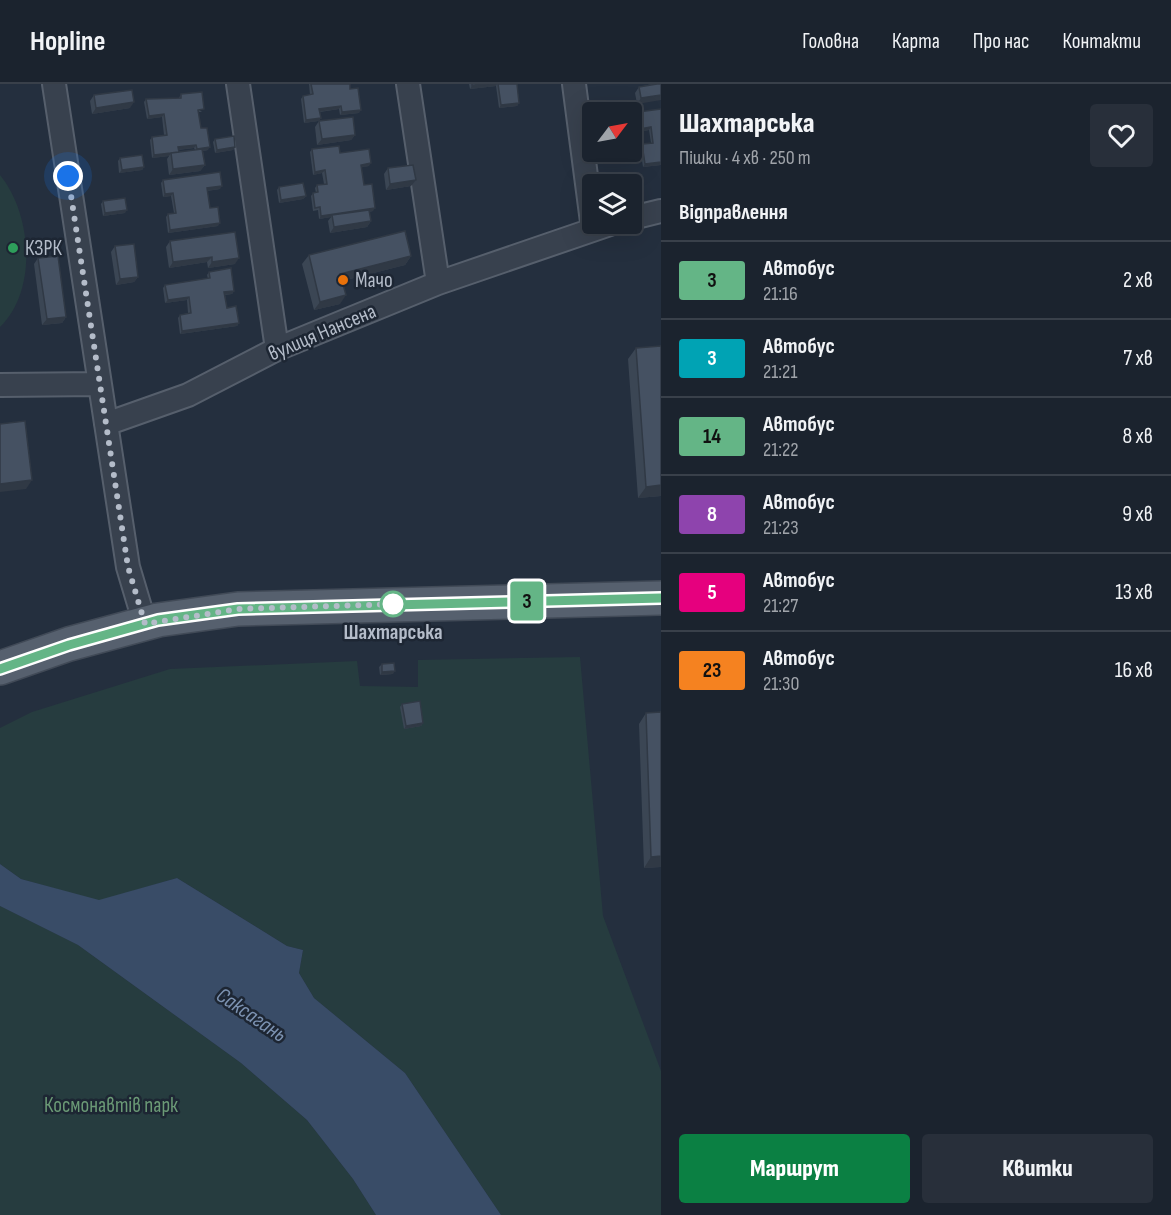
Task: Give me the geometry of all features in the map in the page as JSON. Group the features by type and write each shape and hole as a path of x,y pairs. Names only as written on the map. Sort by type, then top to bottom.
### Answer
{"main road":[{"path":"0,669 60,647 145,624 238,609 661,598"}],"street":[{"path":"54,84 128,567 145,624"},
{"path":"238,84 277,349"},
{"path":"408,84 438,283"},
{"path":"574,84 589,174"},
{"path":"642,216 661,211"},
{"name":"вулиця Нансена","path":"106,424 188,395 277,349 438,283 582,230"},
{"path":"0,385 99,384"}],"green space":[{"name":"КЗРК","path":"0,175 11,191 19,210 26,252 21,293 12,311 0,327"},
{"path":"580,657 603,916 661,1071 661,1215 501,1215 405,1073 314,998 299,973 303,950 287,946 177,878 99,901 21,879 0,864 0,728 32,712 170,669 357,661 360,686 418,687 418,660"},
{"name":"Космонавтів парк","path":"0,906 78,945 241,1063 307,1120 353,1179 376,1215 0,1215"}],"water":[{"name":"Саксагань","path":"0,864 21,879 99,900 177,878 287,946 303,950 299,973 314,998 405,1073 501,1215 376,1215 353,1179 307,1120 241,1063 78,945 0,906"}],"building":[{"path":"311,84 350,84 350,89 358,88 361,110 342,112 341,106 319,109 321,118 306,120 303,96 313,94"},
{"path":"498,84 517,84 519,103 501,105"},
{"path":"661,84 661,95 641,98 639,87"},
{"path":"132,90 134,102 96,108 94,95"},
{"path":"202,92 204,109 198,110 201,128 207,128 210,147 197,149 196,145 178,147 179,152 154,155 152,137 167,135 164,114 149,116 146,99 181,98 181,94"},
{"path":"661,109 661,162 645,164 642,144 653,143 651,127 642,129 642,111"},
{"path":"353,117 355,135 322,139 319,121"},
{"path":"234,136 235,147 217,150 215,139"},
{"path":"339,146 340,153 369,149 371,163 361,165 364,185 372,184 375,208 321,216 320,207 315,208 313,193 318,192 317,185 327,184 325,170 315,172 312,149"},
{"path":"202,149 205,165 173,169 171,153"},
{"path":"142,155 144,167 122,170 120,158"},
{"path":"413,165 416,180 390,184 388,168"},
{"path":"220,172 222,186 207,188 210,208 218,207 220,223 170,230 168,214 176,213 173,193 165,194 163,180"},
{"path":"303,183 306,196 281,200 279,187"},
{"path":"125,198 127,210 105,213 103,201"},
{"path":"369,210 371,221 334,227 332,215"},
{"path":"405,231 411,256 340,274 346,295 320,302 309,255"},
{"path":"235,232 239,258 212,262 212,257 173,262 170,241"},
{"path":"134,244 138,277 120,279 115,246"},
{"path":"58,256 66,317 47,319 38,258"},
{"path":"231,268 234,291 224,292 227,308 236,306 239,323 182,331 180,315 191,313 189,297 168,300 165,285 210,278 209,272"},
{"path":"661,346 661,485 646,487 636,348"},
{"path":"25,421 32,480 0,484 0,424"},
{"path":"394,663 395,671 382,672 382,664"},
{"path":"420,701 423,723 406,726 402,704"},
{"path":"661,712 661,856 651,857 646,713"}],"bus line":[{"name":"3","path":"0,669 42,653 158,620 238,609 312,605 661,598"}],"place":[{"name":"КЗРК","path":"13,248"},
{"name":"Мачо","path":"343,280"},
{"name":"Шахтарська","path":"393,604"}],"route":[{"path":"68,176 128,567 145,624 195,614 238,609 399,604 393,604"}]}
